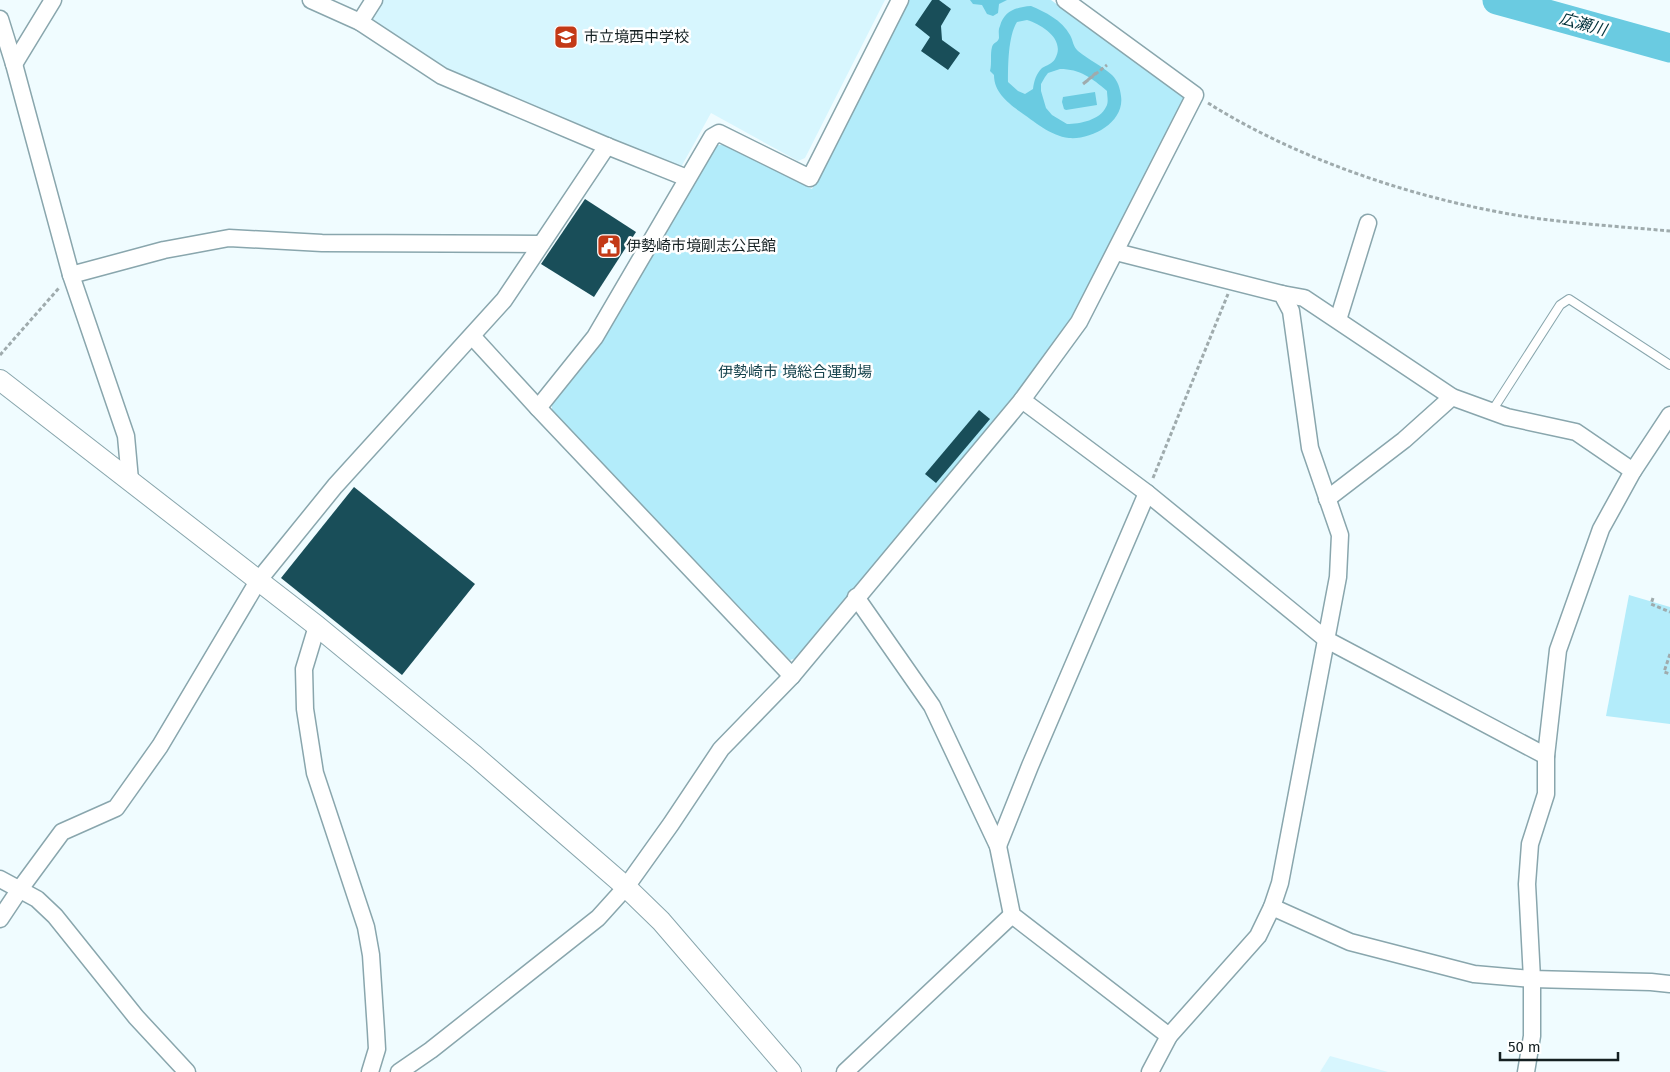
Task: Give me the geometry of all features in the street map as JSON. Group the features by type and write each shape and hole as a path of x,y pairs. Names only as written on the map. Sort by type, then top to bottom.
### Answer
{"street":[{"path":"14,64 53,0"},
{"path":"311,0 360,22 442,76 687,178"},
{"path":"360,22 374,0"},
{"path":"538,408 595,337 712,137 719,133 810,178 900,0"},
{"path":"399,1072 431,1050 598,918 626,887 721,749 792,676 1022,400 1080,322 1195,95 1065,0"},
{"path":"0,19 71,275 126,436 130,480"},
{"path":"0,919 62,832 116,808 160,746 258,581 335,486 504,300 608,146"},
{"path":"1338,320 1368,223"},
{"path":"71,275 164,250 229,238 322,243 541,244"},
{"path":"1116,252 1304,298 1452,397 1507,417 1576,432 1633,470"},
{"path":"1150,1072 1169,1036 1258,936 1272,908 1280,883 1338,577 1340,534 1310,448 1291,311 1282,294"},
{"path":"472,336 792,676"},
{"path":"0,380 318,626 475,756 626,887 661,921 791,1072"},
{"path":"1327,500 1404,440 1452,397"},
{"path":"1022,400 1147,493 1327,640 1546,756"},
{"path":"1526,1072 1532,1036 1532,979 1527,884 1530,844 1546,794 1546,756 1558,650 1601,529 1633,470 1670,415"},
{"path":"998,846 1147,493"},
{"path":"856,597 932,706 998,846 1012,915 1169,1036"},
{"path":"318,626 304,669 305,709 315,773 366,927 371,955 376,1023 376,1049 370,1072"},
{"path":"0,878 37,900 55,916 136,1017 187,1072"},
{"path":"1272,908 1350,942 1474,974 1532,979 1670,984"},
{"path":"845,1072 1012,915"}],"lane":[{"path":"1492,411 1560,305 1569,300 1670,365"}],"path":[{"path":"1096,73 1083,84 1107,65"},
{"path":"1195,95 1221,111 1292,148 1374,179 1464,205 1533,217 1670,231"},
{"path":"0,355 71,275"},
{"path":"1147,493 1233,282"},
{"path":"1653,598 1651,604 1670,612"},
{"path":"1670,654 1664,672 1670,674"}],"shaded area":[{"path":"381,0 885,0 805,158 798,161 711,113 680,169 445,69 370,23 371,16"},
{"path":"970,0 1007,0 999,4 998,13 993,16 987,14 982,5 973,4"},
{"path":"1026,7 1036,8 1058,21 1067,30 1076,49 1112,75 1116,80 1121,96 1118,114 1097,132 1078,138 1062,137 1055,134 1019,111 1006,100 996,87 994,75 990,71 992,47 999,38 999,28 1008,13","holes":["1027,20 1051,34 1058,46 1058,52 1054,61 1042,68 1038,73 1033,89 1025,94 1018,91 1008,82 1008,68 1010,43 1014,28 1017,22","1067,69 1085,75 1107,91 1107,105 1099,115 1083,122 1067,124 1052,115 1046,108 1041,84 1048,73"]},
{"path":"1095,92 1097,105 1064,109 1063,97"},
{"path":"1330,1056 1388,1072 1320,1072"}],"green space":[{"name":"伊勢崎市 境総合運動場","path":"909,0 1051,0 1174,89 1183,93 1184,99 1090,291 1058,342 797,658 790,660 552,413 552,402 717,145 725,145 812,189"},
{"path":"1629,595 1670,607 1670,724 1606,716"}],"building":[{"path":"932,0 939,0 951,9 941,26 942,40 960,53 948,70 921,51 930,37 915,25"},
{"name":"伊勢崎市境剛志公民館","path":"585,199 636,232 594,297 541,264"},
{"path":"979,410 990,419 936,483 925,474"},
{"path":"354,487 475,584 402,675 281,578"}],"waterway":[{"name":"広瀬川","path":"1497,0 1670,48"}],"place":[{"name":"市立境西中学校","path":"566,37"},
{"name":"伊勢崎市境剛志公民館","path":"609,246"}]}
